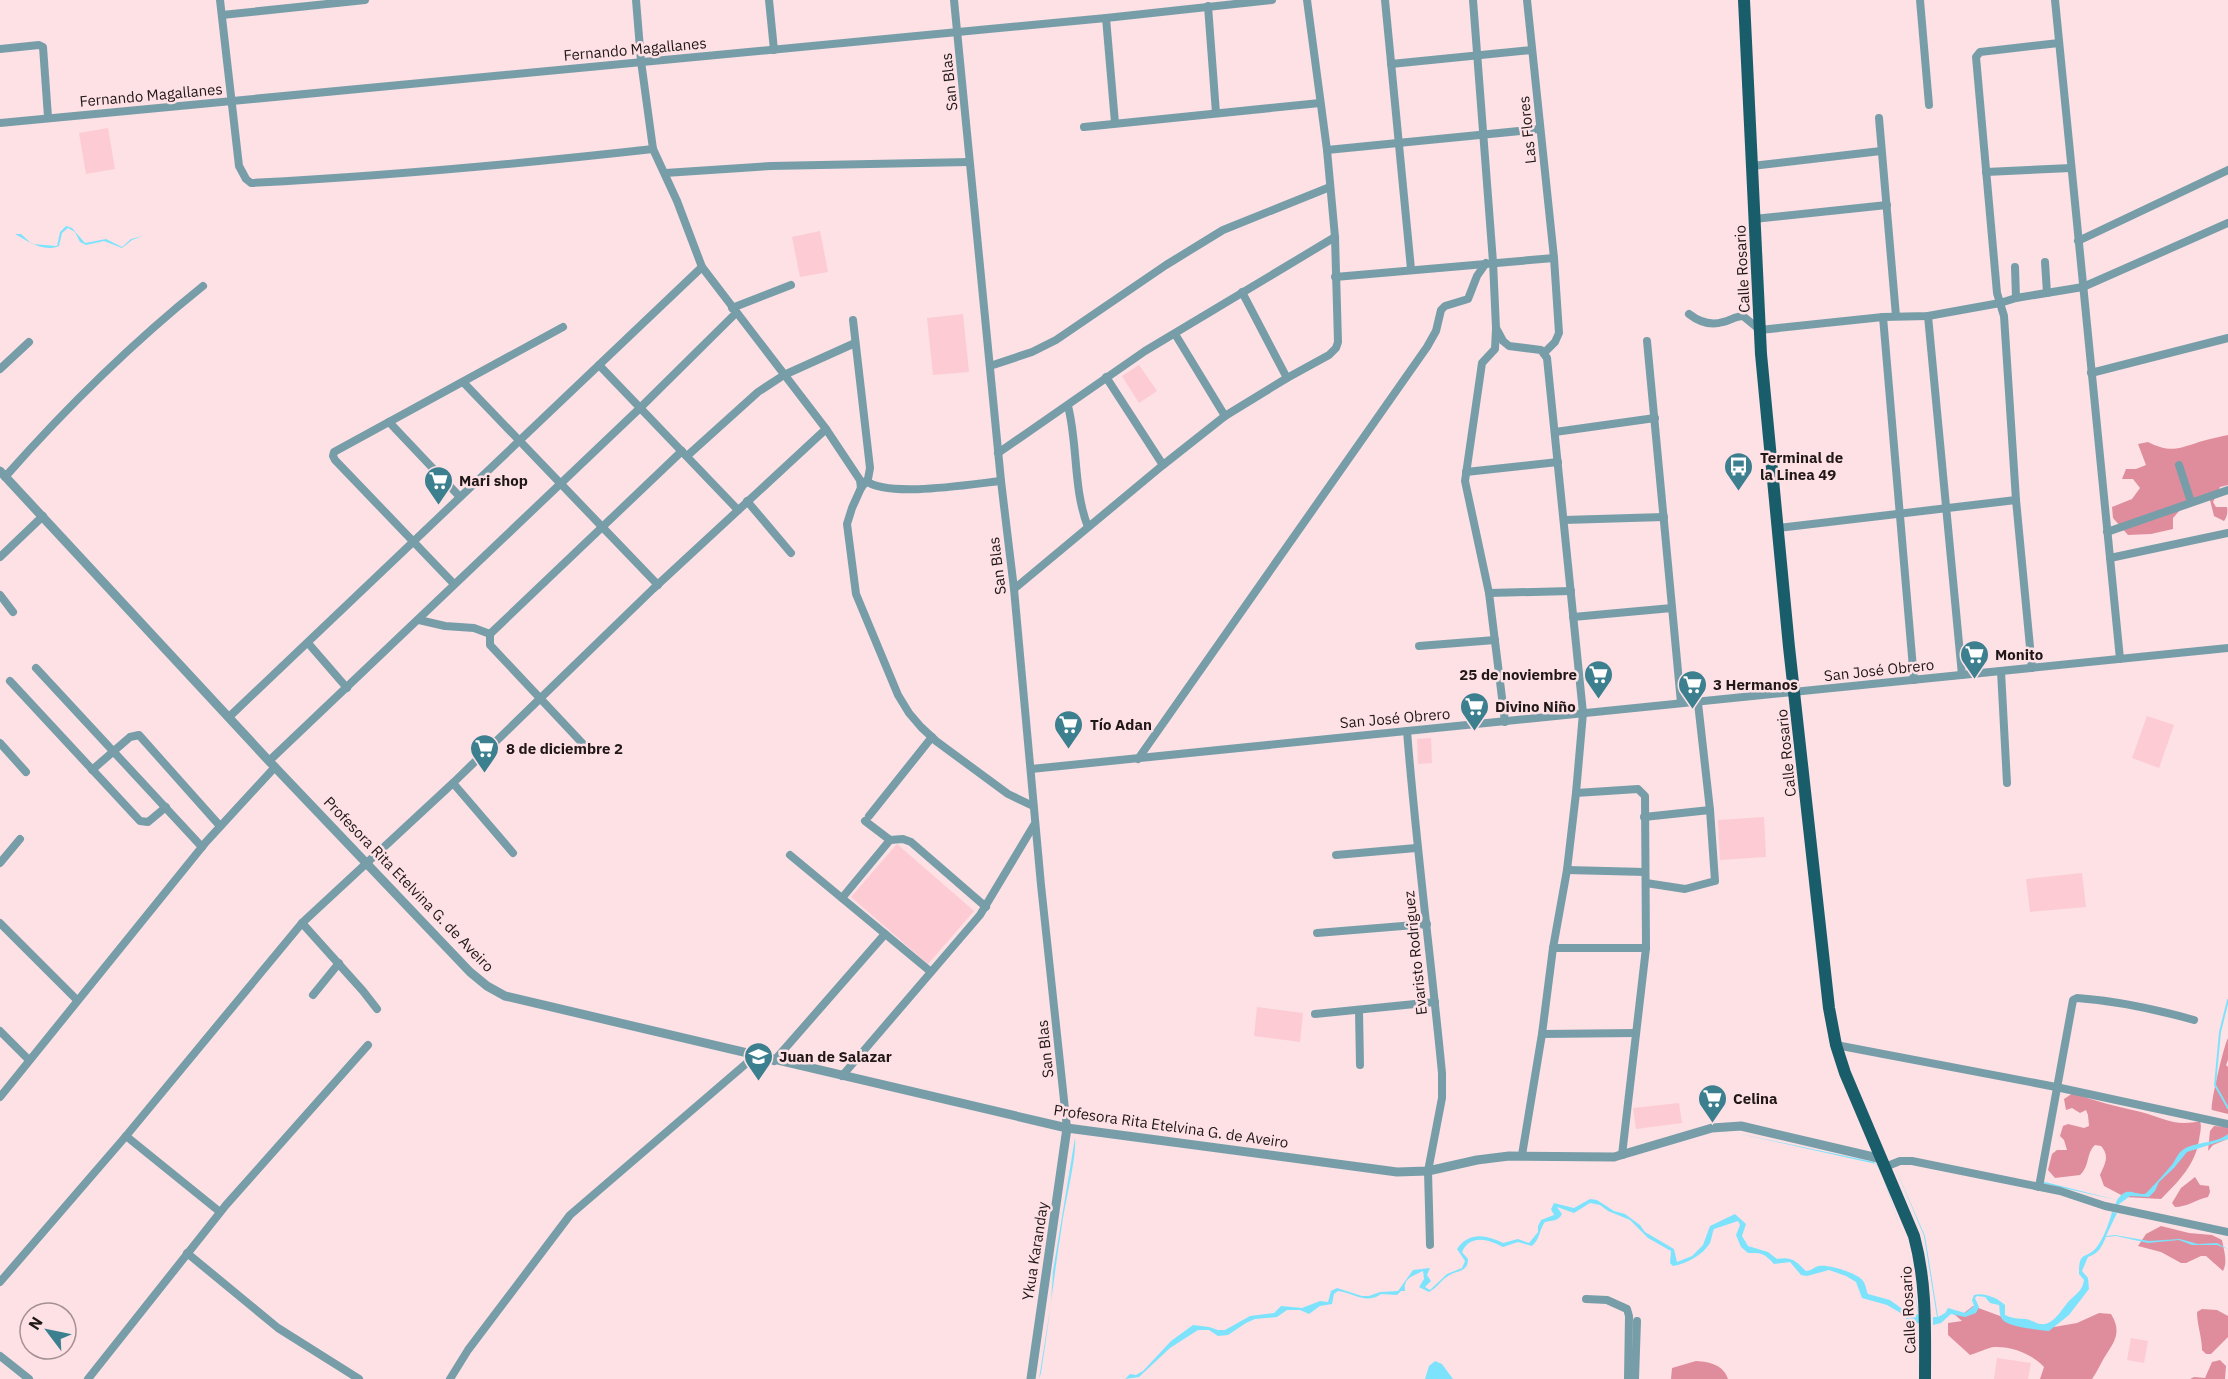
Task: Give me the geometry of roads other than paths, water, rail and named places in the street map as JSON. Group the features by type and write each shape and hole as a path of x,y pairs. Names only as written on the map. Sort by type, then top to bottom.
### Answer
{"main road":[{"name":"Calle Rosario","path":"1744,0 1760,330 1778,528 1829,1008 1836,1045 1852,1093 1914,1236 1920,1260 1925,1300 1925,1379"}],"street":[{"path":"220,0 239,166 243,175 251,183 375,177 509,166 653,149"},
{"path":"222,15 365,0"},
{"path":"636,0 641,61 653,149 677,201 702,267 826,429 864,485"},
{"path":"769,0 774,50"},
{"name":"San Blas","path":"954,0 1067,1128"},
{"name":"Fernando Magallanes","path":"0,123 1106,18 1272,0"},
{"path":"1014,589 1162,465 1225,416 1329,355 1336,348 1338,342 1335,237 1327,150 1307,0"},
{"path":"1385,0 1411,269"},
{"path":"1473,0 1496,328 1494,352 1482,363 1465,481 1489,593 1504,722"},
{"name":"Las Flores","path":"1527,0 1554,258 1559,333 1556,342 1545,352"},
{"path":"1920,0 1929,105"},
{"path":"2057,0 2059,43 2120,660"},
{"path":"1208,6 1216,114"},
{"path":"1106,18 1115,123"},
{"path":"2032,668 2016,500 2004,316 1997,293 1977,55 1980,52 2059,43"},
{"path":"0,49 39,45 43,47 48,117"},
{"path":"1391,64 1532,50"},
{"path":"1084,127 1320,103"},
{"path":"1879,118 1896,316"},
{"path":"1327,150 1540,129"},
{"path":"1752,166 1881,152"},
{"path":"664,173 771,166 969,162"},
{"path":"1986,172 2071,168"},
{"path":"2078,241 2228,170"},
{"path":"990,366 1032,352 1056,340 1166,265 1223,230 1330,187"},
{"path":"1754,219 1887,205"},
{"path":"1689,314 1696,320 1706,323 1720,323 1743,316 1760,330 1883,316 1928,315 2000,303 2016,298 2083,287 2228,224"},
{"path":"998,453 1068,406 1106,377 1335,237"},
{"path":"1335,277 1554,258"},
{"path":"2045,262 2047,293"},
{"path":"1138,759 1427,348 1436,331 1441,310 1445,306 1468,299 1477,276 1490,263"},
{"path":"229,717 702,267"},
{"path":"2015,267 2016,298"},
{"path":"0,1097 76,1000 272,764 454,584 639,409 734,310 790,285"},
{"path":"3,474 136,344 203,286"},
{"path":"1242,292 1287,378"},
{"path":"1928,315 1962,675"},
{"path":"1883,316 1914,680"},
{"path":"853,320 870,468 852,507 847,524 856,594 861,610 898,695 909,713 932,737 1008,794 1033,806"},
{"path":"454,584 333,456 334,452 563,327"},
{"path":"1496,328 1503,341 1509,346 1545,352 1547,358 1583,713 1567,870 1521,1155"},
{"path":"1175,334 1225,416"},
{"path":"2091,373 2228,338"},
{"path":"1647,340 1681,703"},
{"path":"0,369 29,342"},
{"path":"584,746 490,645 490,634 602,527 758,392 784,375 855,343"},
{"path":"599,365 738,510"},
{"path":"1106,377 1162,465"},
{"path":"463,382 658,585"},
{"path":"1068,406 1080,496 1088,527"},
{"path":"1555,432 1654,418"},
{"path":"389,422 460,497"},
{"path":"0,1282 126,1136 302,923 453,783 747,501 826,429"},
{"path":"1466,472 1558,462"},
{"path":"2179,465 2191,502"},
{"name":"Profesora Rita Etelvina G. de Aveiro","path":"3,474 272,764 470,972 495,991 514,998 1067,1128 1397,1172 1428,1172 1477,1160 1521,1155 1600,1157 1622,1155 1712,1128 1732,1125 1884,1163"},
{"path":"864,485 909,490 1001,482"},
{"path":"2107,532 2228,490"},
{"path":"1778,528 2016,500"},
{"path":"747,501 791,553"},
{"path":"0,557 43,516"},
{"path":"1564,520 1664,517"},
{"path":"2110,558 2228,533"},
{"path":"1489,593 1571,591"},
{"path":"0,595 14,612"},
{"path":"1574,617 1672,608"},
{"path":"419,620 445,626 474,628 490,634"},
{"path":"1419,646 1495,640"},
{"path":"308,644 347,688"},
{"name":"San José Obrero","path":"1031,769 2228,648"},
{"path":"36,668 202,847"},
{"path":"2001,671 2007,783"},
{"path":"10,681 140,821 148,822 166,807"},
{"path":"1646,883 1685,889 1715,881 1698,703"},
{"name":"Evaristo Rodriguez","path":"1407,730 1416,848 1427,924 1442,1073 1442,1098 1428,1172 1430,1245"},
{"path":"92,770 130,737 139,735 220,826"},
{"path":"890,840 867,818 932,737"},
{"path":"0,743 26,772"},
{"path":"453,783 513,853"},
{"path":"1576,793 1638,789 1645,796 1646,948 1622,1155"},
{"path":"1644,817 1710,810"},
{"path":"842,1076 986,907 1035,824"},
{"path":"0,863 20,839"},
{"path":"842,898 890,840 903,839 911,842 986,907"},
{"path":"1336,855 1416,848"},
{"path":"790,855 931,972"},
{"path":"1567,870 1645,872"},
{"path":"0,923 76,1000"},
{"path":"302,923 377,1009"},
{"path":"1317,933 1427,924"},
{"path":"774,1060 885,934"},
{"path":"1553,948 1646,948"},
{"path":"314,996 339,963"},
{"path":"2039,1187 2073,1000 2108,1000 2194,1020"},
{"path":"1314,1014 1435,1002"},
{"path":"1359,1011 1360,1065"},
{"path":"0,1031 29,1060"},
{"path":"1542,1034 1636,1033"},
{"path":"88,1379 220,1212 368,1045"},
{"path":"1836,1045 2056,1087 2228,1124"},
{"path":"450,1379 468,1350 570,1215 755,1056"},
{"name":"Ykua Karanday","path":"1031,1379 1067,1128"},
{"path":"126,1136 220,1212"},
{"path":"1884,1163 1912,1161 2078,1195 2125,1211 2228,1232"},
{"path":"187,1253 278,1328 346,1376 358,1379"},
{"path":"1586,1299 1607,1300 1627,1308 1629,1316 1628,1379"},
{"path":"1635,1379 1637,1322"},
{"path":"0,1356 29,1379"}],"water":[{"path":"66,226 72,228 85,243 106,239 122,247 131,239 143,236 132,240 122,248 104,241 86,245 80,242 75,232 68,228 62,233 59,246 47,248 33,244 57,246 60,232"},
{"path":"15,234 21,234 31,243 24,239"},
{"path":"1732,1132 1874,1162 1875,1164"},
{"path":"2228,1134 2228,1139 2187,1152 2159,1182 2149,1197 2130,1196 2114,1208 2117,1200 2127,1192 2145,1194 2184,1149"},
{"path":"1075,1138 1073,1168 1051,1302 1053,1271"},
{"path":"1895,1167 1925,1236 1938,1317 1948,1308 1965,1313 1974,1306 1972,1300 1974,1295 1982,1294 2002,1302 2005,1305 2007,1316 2040,1324 2050,1322 2081,1289 2084,1280 2079,1274 2081,1258 2099,1245 2112,1212 2117,1213 2106,1236 2115,1235 2149,1241 2180,1239 2198,1244 2217,1243 2228,1249 2217,1245 2192,1245 2179,1240 2148,1243 2116,1236 2106,1237 2099,1250 2088,1257 2082,1271 2088,1278 2089,1289 2069,1315 2049,1331 2024,1328 2005,1322 2000,1316 1999,1305 1990,1303 1985,1297 1977,1296 1975,1298 1979,1307 1976,1313 1965,1317 1951,1314 1941,1323 1933,1325 1933,1317 1937,1317 1924,1236"},
{"path":"2041,1181 2117,1200 2041,1183"},
{"path":"1590,1199 1597,1200 1614,1211 1625,1214 1640,1225 1645,1232 1674,1249 1677,1262 1692,1256 1703,1245 1710,1226 1735,1214 1746,1224 1742,1236 1748,1246 1768,1252 1777,1259 1793,1260 1806,1271 1823,1266 1849,1272 1863,1281 1868,1294 1890,1300 1912,1316 1918,1314 1908,1250 1920,1323 1912,1324 1887,1305 1862,1298 1856,1282 1846,1276 1829,1270 1807,1276 1801,1275 1790,1262 1774,1264 1763,1254 1748,1253 1741,1247 1736,1235 1740,1225 1738,1221 1714,1229 1710,1243 1699,1255 1673,1266 1670,1263 1671,1251 1648,1238 1630,1220 1600,1205 1590,1203 1574,1213 1557,1207 1562,1214 1557,1220 1545,1222 1532,1246 1518,1242 1503,1247 1486,1240 1470,1242 1462,1252 1468,1259 1466,1267 1448,1276 1429,1292 1419,1287 1424,1279 1423,1271 1407,1280 1405,1291 1397,1295 1381,1294 1365,1298 1338,1291 1334,1294 1332,1304 1320,1306 1309,1314 1300,1310 1287,1310 1277,1317 1255,1319 1228,1335 1218,1336 1209,1330 1198,1330 1170,1348 1139,1377 1125,1379 1130,1374 1136,1375 1143,1371 1171,1341 1193,1325 1225,1330 1250,1316 1274,1313 1281,1306 1302,1308 1320,1301 1328,1302 1331,1291 1337,1288 1362,1296 1398,1291 1413,1270 1430,1268 1427,1275 1431,1281 1425,1287 1430,1290 1447,1274 1462,1268 1465,1261 1457,1249 1467,1239 1478,1236 1503,1243 1518,1239 1529,1243 1538,1232 1541,1220 1554,1215 1551,1209 1554,1203 1574,1208"},
{"path":"1051,1306 1041,1373 1039,1379"},
{"path":"1435,1361 1442,1364 1453,1379 1425,1379 1429,1366"}],"waterway":[{"path":"2228,1000 2220,1032 2215,1085 2228,1108"}],"place":[{"name":"Terminal de la Linea 49","path":"1739,492"},
{"name":"Mari shop","path":"438,506"},
{"name":"Monito","path":"1974,680"},
{"name":"25 de noviembre","path":"1598,700"},
{"name":"3 Hermanos","path":"1692,710"},
{"name":"Divino Niño","path":"1474,732"},
{"name":"Tío Adan","path":"1069,750"},
{"name":"8 de diciembre 2","path":"485,774"},
{"name":"Juan de Salazar","path":"758,1082"},
{"name":"Celina","path":"1712,1124"}]}
